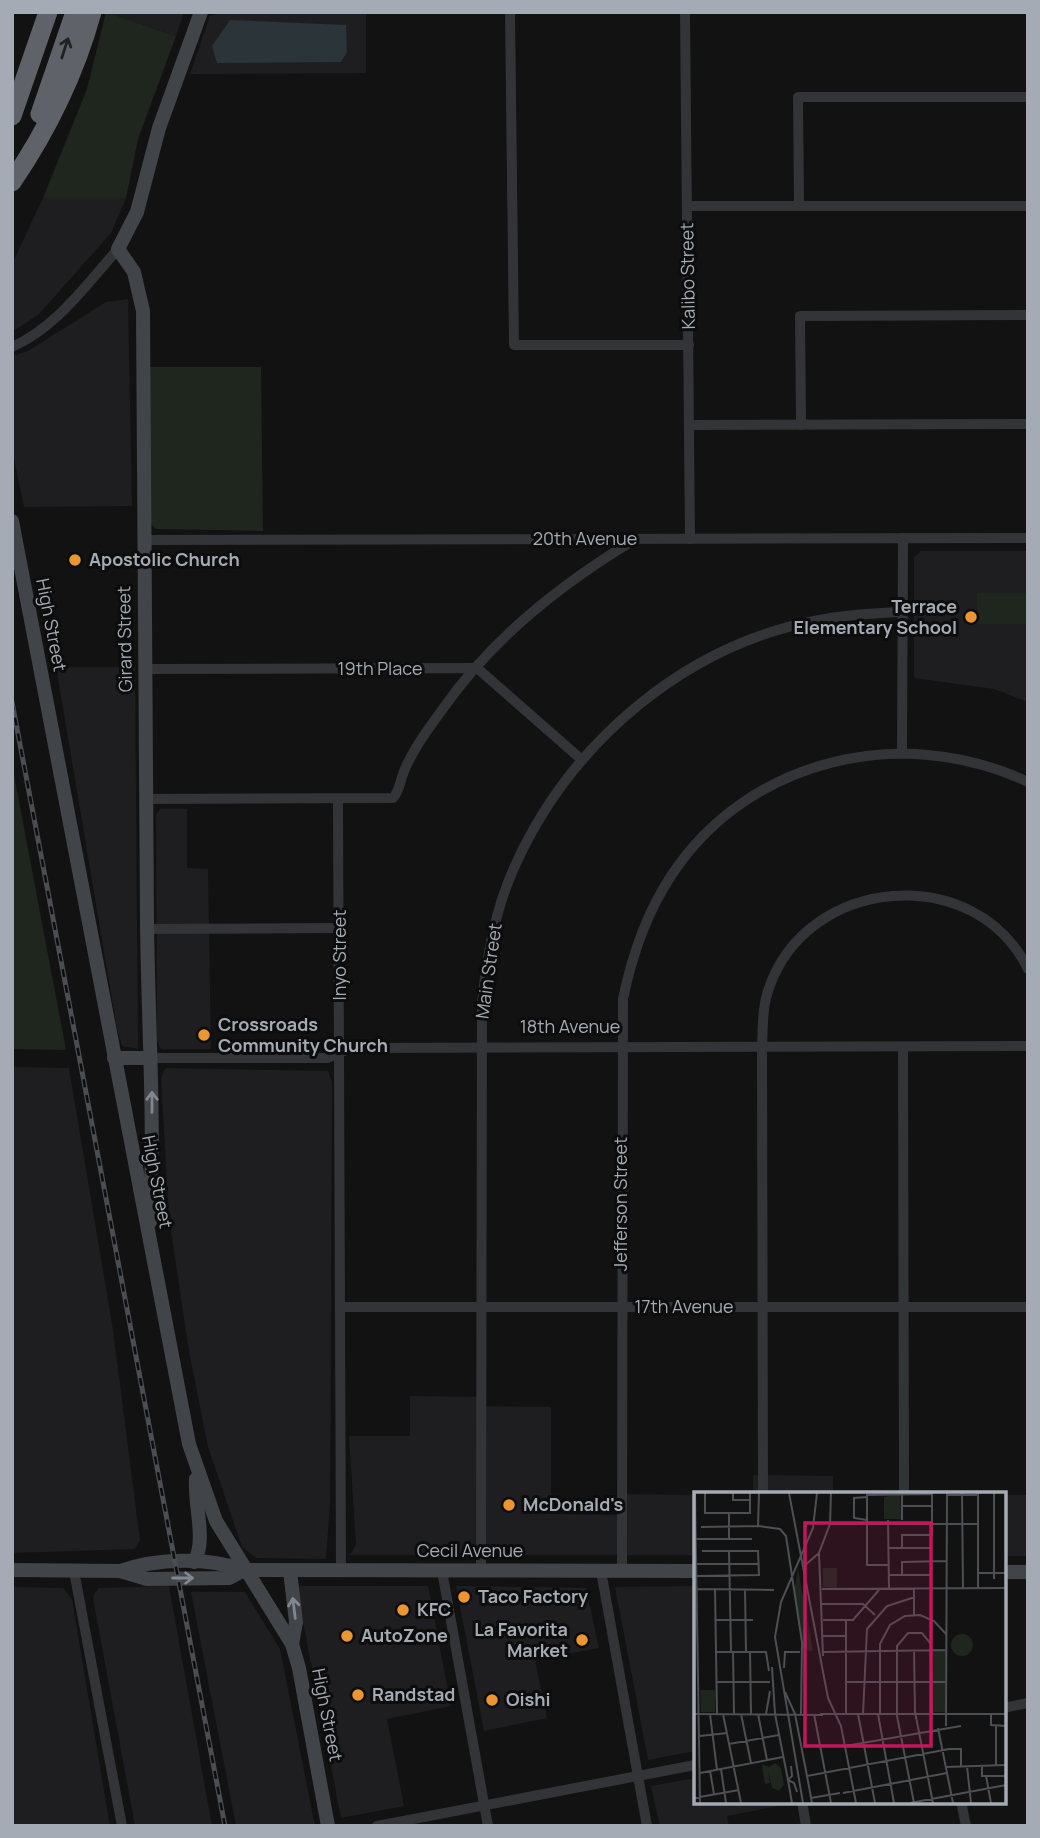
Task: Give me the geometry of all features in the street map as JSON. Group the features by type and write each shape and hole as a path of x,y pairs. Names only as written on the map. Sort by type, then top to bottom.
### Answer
{"highway":[{"path":"12,116 48,12"},
{"path":"12,181 52,85 75,12"},
{"path":"12,181 58,106 71,77 92,12"}],"main road":[{"path":"118,249 137,212 152,149 201,12"},
{"name":"Girard Street","path":"118,249 134,272 143,311 144,669 152,1192 149,1244"},
{"name":"High Street","path":"12,522 149,1244 197,1470 216,1521 292,1644 299,1668 328,1826"},
{"name":"18th Avenue","path":"114,1058 150,1058"},
{"path":"194,1562 200,1552 194,1500 197,1470"},
{"name":"Cecil Avenue","path":"121,1571 145,1563 222,1562 244,1570 290,1571 694,1571"},
{"name":"Cecil Avenue","path":"12,1570 121,1571 147,1578 229,1578 244,1570"},
{"path":"290,1571 296,1622 292,1644"},
{"path":"1005,1572 1028,1572"}],"street":[{"path":"510,12 514,345 688,345"},
{"name":"Kalibo Street","path":"685,12 690,539"},
{"path":"799,206 798,97 1028,97"},
{"path":"687,206 1028,206"},
{"path":"12,347 37,334 118,249"},
{"path":"801,425 800,316 1028,315"},
{"path":"690,425 1028,425"},
{"path":"902,752 903,538"},
{"name":"20th Avenue","path":"143,540 1028,538"},
{"path":"146,799 393,799 399,791 403,775 443,708 477,668 545,601 601,560 637,539"},
{"name":"Main Street","path":"481,1571 483,1307 480,1047 487,957 497,915 513,870 533,830 582,760 641,702 709,659 797,625 824,618 904,612"},
{"path":"477,668 582,760"},
{"name":"19th Place","path":"144,669 477,668"},
{"name":"Jefferson Street","path":"622,1571 621,1046 623,999 632,956 649,915 671,875 699,840 734,809 792,775 846,758 902,752 964,759 1028,782"},
{"name":"Inyo Street","path":"338,799 341,1571"},
{"path":"763,1492 762,1047 769,988 782,962 799,939 847,905 905,893 963,907 987,921 1010,942 1028,969"},
{"path":"147,929 340,928"},
{"name":"18th Avenue","path":"150,1058 328,1058 351,1048 1028,1046"},
{"path":"903,1047 904,1492"},
{"name":"17th Avenue","path":"340,1307 1028,1307"},
{"path":"74,1571 122,1826"},
{"path":"442,1571 488,1826"},
{"path":"601,1571 647,1826"},
{"path":"1005,1708 1028,1703"},
{"path":"377,1826 694,1765"},
{"path":"802,1803 806,1826"},
{"path":"961,1803 966,1826"}],"shaded area":[{"path":"106,12 184,12 176,36"},
{"path":"106,12 176,36 138,139 126,198 43,198 87,89"},
{"path":"366,12 366,73 190,74 210,16 219,13"},
{"path":"230,20 346,25 347,52 341,62 217,63 212,46"},
{"path":"43,198 126,198 111,233 39,314 12,332 12,264"},
{"path":"128,299 132,506 24,507 12,449 12,356 28,351 106,302"},
{"path":"150,367 261,367 263,531 156,529 150,523"},
{"name":"Terrace Elementary School","path":"921,551 1028,551 1028,702 994,689 914,678 914,557"},
{"path":"977,593 1028,593 1028,624 977,624"},
{"path":"56,667 135,667 138,1049 122,1046 117,1029"},
{"path":"12,764 66,1050 12,1049"},
{"path":"160,809 187,809 187,868 208,869 211,1049 161,1049 157,1041 156,815"},
{"path":"12,1067 69,1068 113,1330 140,1540 135,1549 12,1553"},
{"path":"166,1068 328,1071 332,1082 330,1503 326,1559 256,1558 242,1547 208,1447 189,1351 169,1218 161,1078"},
{"path":"410,1396 481,1397 481,1406 551,1407 551,1514 620,1515 620,1494 694,1495 694,1555 350,1555 356,1545 349,1436 410,1436"},
{"path":"753,1475 833,1476 833,1492 753,1492"},
{"path":"1005,1495 1028,1495 1028,1556 1005,1556"},
{"path":"169,1586 212,1826 135,1826 95,1609 93,1596 99,1588"},
{"path":"300,1586 428,1586 451,1706 387,1719 404,1806 341,1818 297,1591"},
{"path":"456,1586 586,1588 599,1648 535,1660 547,1718 484,1731"},
{"path":"694,1586 694,1751 648,1760 615,1587"},
{"path":"12,1587 63,1588 72,1599 110,1826 12,1826"},
{"path":"191,1592 245,1592 280,1649 315,1826 236,1826"},
{"path":"694,1778 694,1803 788,1804 727,1816 729,1826 660,1826 651,1786"}],"railway":[{"path":"12,702 225,1826"}],"place":[{"name":"Apostolic Church","path":"75,560"},
{"name":"Terrace Elementary School","path":"971,617"},
{"name":"Crossroads Community Church","path":"204,1035"},
{"name":"McDonald's","path":"509,1505"},
{"name":"Taco Factory","path":"464,1597"},
{"name":"KFC","path":"403,1610"},
{"name":"AutoZone","path":"347,1636"},
{"name":"La Favorita Market","path":"582,1640"},
{"name":"Randstad","path":"358,1695"},
{"name":"Oishi","path":"492,1700"}]}
